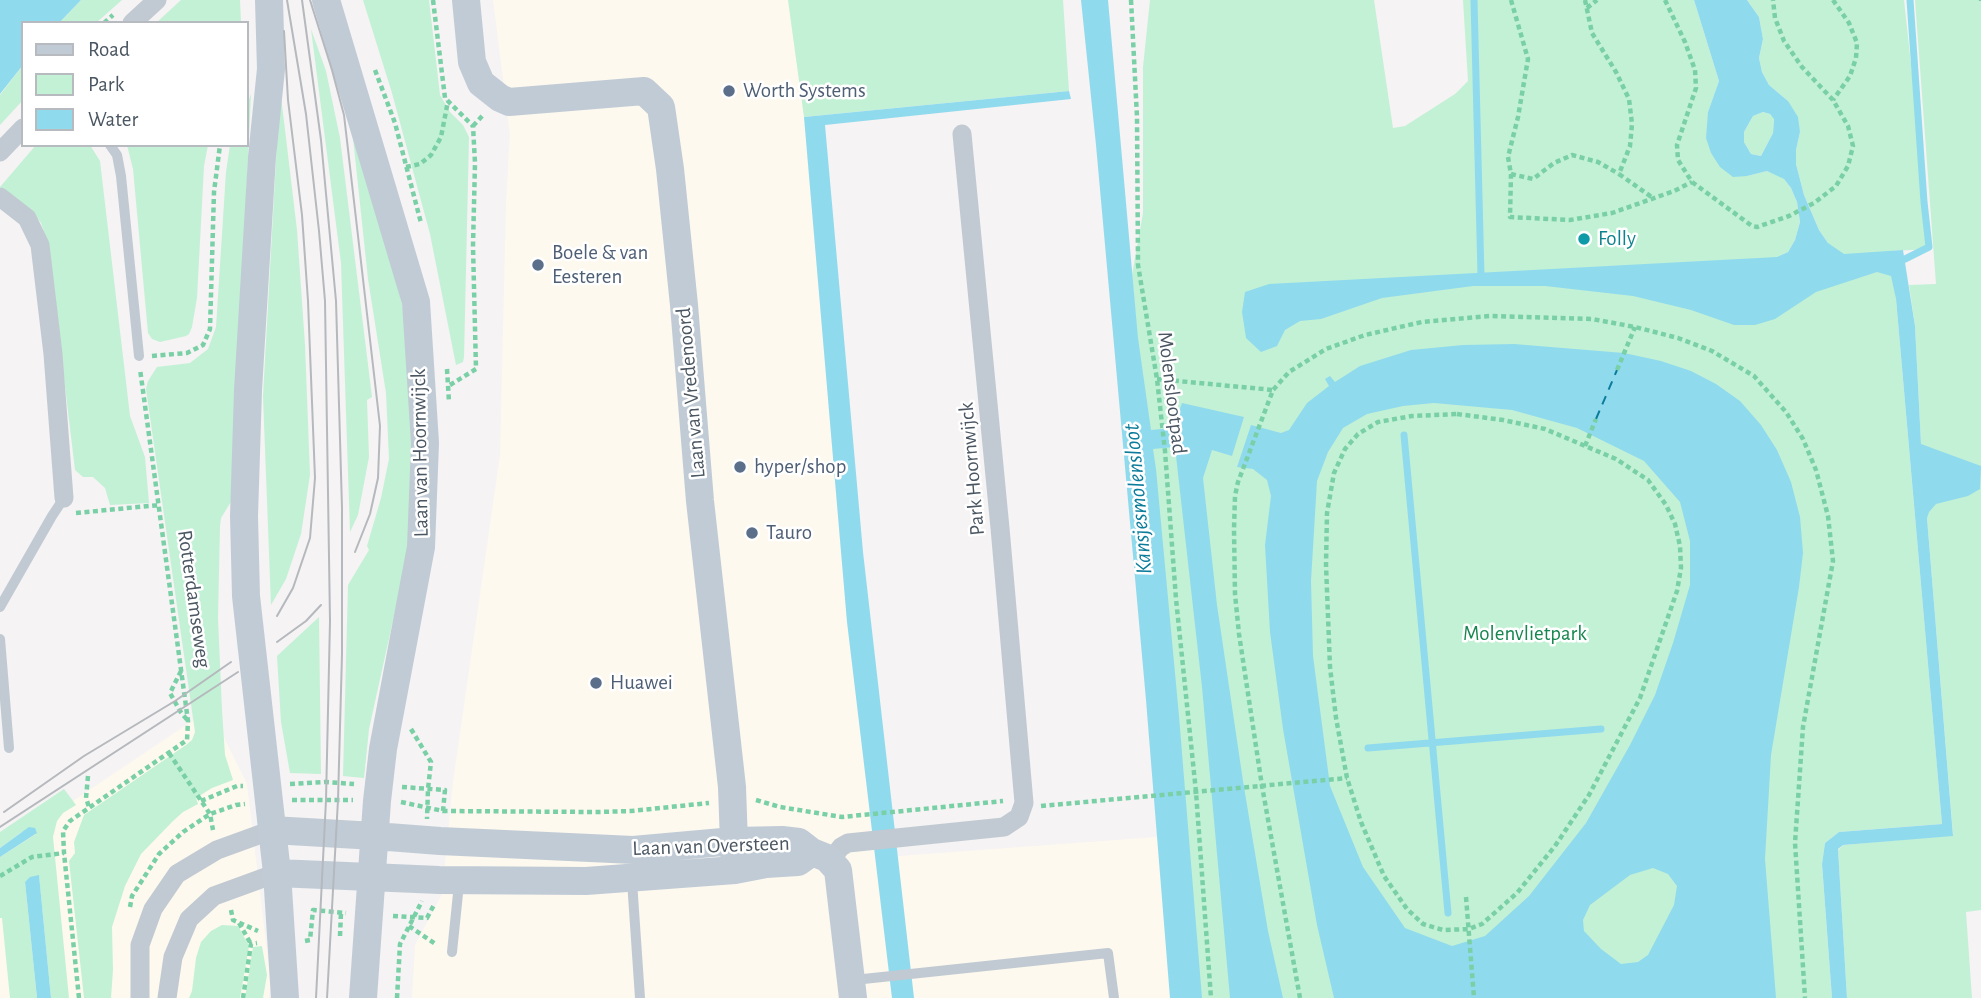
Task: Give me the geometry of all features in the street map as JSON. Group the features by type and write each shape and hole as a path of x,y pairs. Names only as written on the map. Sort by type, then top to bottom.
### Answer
{"street":[{"path":"134,21 157,0"},
{"path":"270,0 271,69 262,158 248,390 244,516 246,596 277,873 285,998"},
{"name":"Laan van Hoornwijck","path":"326,0 416,302 425,443 421,547 383,750 363,998"},
{"name":"Laan van Vredenoord","path":"466,0 472,62 481,83 509,102 643,91 661,107 670,169 700,500 732,787 735,870"},
{"path":"0,152 21,130"},
{"name":"Park Hoornwijck","path":"962,134 1024,799"},
{"path":"0,197 27,218 40,245 53,354 64,498"},
{"path":"821,856 848,843 1004,827 1019,817 1024,799"},
{"path":"140,998 140,945 153,909 177,874 217,850 272,830"},
{"name":"Laan van Oversteen","path":"272,830 634,850 734,841 789,841 799,842 821,856"},
{"path":"821,856 836,866 860,985"},
{"name":"Laan van Oversteen","path":"277,873 460,880 586,881 735,870 798,862 821,856"},
{"path":"167,998 173,957 189,919 214,896 277,873"}],"lane":[{"path":"111,147 117,155 121,176 139,356"},
{"path":"0,607 64,498"},
{"path":"0,639 9,748"},
{"path":"632,877 640,998"},
{"path":"452,952 460,880"},
{"path":"860,985 922,973 1108,953 1114,998"}],"path":[{"path":"433,0 445,98 473,126 475,163 475,369 450,385"},
{"name":"Molenslootpad","path":"1131,0 1137,117 1138,265 1157,379 1165,451 1176,599 1196,792 1211,998"},
{"path":"1511,0 1528,60 1508,157 1511,174 1510,217 1570,220 1612,213 1692,182"},
{"path":"1585,0 1592,33 1629,99 1632,124 1630,146 1619,174"},
{"path":"1586,8 1597,0"},
{"path":"1665,0 1695,70 1696,88 1676,145 1678,160 1692,182 1757,227 1789,216 1814,203 1836,186 1847,166 1853,146 1848,126 1833,100 1802,67 1784,41 1775,18 1773,0"},
{"path":"1833,0 1849,23 1857,43 1856,58 1850,76 1833,100"},
{"path":"406,167 420,164 431,155 442,137 448,102"},
{"path":"139,356 187,353 203,345 210,329 214,192 220,147"},
{"path":"1511,174 1533,179 1554,163 1572,155 1598,163 1619,174 1653,198"},
{"path":"1300,998 1246,688 1237,612 1234,511 1238,482 1273,390 1289,372 1326,349 1364,335 1422,322 1490,316 1592,319 1678,338 1712,351 1754,376 1786,412 1802,439 1816,470 1828,516 1833,561 1802,727 1795,843 1805,998"},
{"path":"1617,370 1635,327"},
{"name":"Rotterdamseweg","path":"139,356 188,721"},
{"path":"1157,379 1273,390"},
{"path":"1457,414 1503,420 1545,429 1616,459 1647,480 1666,505 1675,524 1681,568 1677,591 1640,698 1590,795 1555,846 1517,892 1482,924 1469,929 1443,930 1423,924 1407,909 1384,876 1345,778 1331,667 1326,565 1327,513 1334,473 1345,449 1358,434 1378,422 1412,416 1457,414"},
{"path":"1585,446 1596,419"},
{"path":"52,516 159,505"},
{"path":"79,998 64,831 69,821 187,740 188,721 180,715 169,694 181,670"},
{"path":"169,753 201,801"},
{"path":"88,776 86,798 89,807"},
{"path":"851,817 1024,799 1036,807 1345,778"},
{"path":"306,798 347,800"},
{"name":"Laan van Oversteen","path":"402,802 443,811 631,811"},
{"path":"0,876 32,857 64,853"},
{"path":"1466,897 1474,998"},
{"path":"397,998 400,944 422,901"},
{"path":"340,947 341,912"},
{"path":"238,923 251,944 243,998"},
{"path":"409,926 432,941"},
{"path":"251,944 265,942"}],"shaded area":[{"path":"493,0 788,0 804,117 847,622 885,857 1170,836 1184,998 412,998 415,945 442,894 453,782 500,455 510,134"},
{"path":"210,709 247,784 271,985 269,998 0,998 0,850"}],"green space":[{"path":"81,0 122,0 98,21 61,21"},
{"path":"181,0 240,0 241,21 158,21"},
{"path":"363,0 429,0 440,95 469,137 464,357 463,362 456,365 430,234 392,93"},
{"path":"788,0 1063,0 1069,91 804,117"},
{"name":"Molenvlietpark","path":"1150,0 1374,0 1393,128 1405,126 1455,94 1468,81 1463,0 1694,0 1719,81 1708,112 1747,176 1767,171 1775,173 1791,188 1797,202 1800,222 1795,240 1788,252 1779,256 1828,243 1819,230 1804,195 1796,164 1800,132 1788,101 1769,85 1762,72 1759,58 1763,39 1759,17 1747,0 1904,0 1931,249 1891,251 1942,824 1839,832 1825,843 1822,864 1832,998 1194,998 1132,275 1143,213 1143,67"},
{"path":"1915,0 1981,0 1981,910 1966,912 1972,998 1847,998 1838,850 1843,845 1953,835 1921,445 1915,326 1909,285 1936,284"},
{"path":"311,29 326,71 340,138 372,397 367,400 369,457 358,515 350,532 341,263"},
{"path":"21,68 21,102 0,125 0,95"},
{"path":"280,88 297,230 310,475 301,534 286,579 271,605 263,396"},
{"path":"251,94 232,500 221,518 220,526 218,618 222,710 225,755 233,780 196,798 198,804 183,812 141,854 125,886 112,927 111,998 84,998 69,861 75,853 74,842 84,815 186,745 195,732 146,389 157,367 190,363 208,349 216,327 226,172 230,147 248,147 248,102"},
{"path":"1763,112 1774,118 1773,133 1761,156 1751,154 1744,142 1744,132 1753,116"},
{"path":"351,119 371,169 408,331 413,503 405,566 369,729 364,778 343,776 348,585 369,550 367,546 389,459 386,393 368,279"},
{"path":"34,147 91,147 100,161 130,416 145,457 149,503 110,505 105,488 93,477 83,477 75,470 48,244 41,223 33,213 0,187"},
{"path":"128,147 208,147 204,166 197,298 192,327 186,336 160,342 152,339 148,333 133,169"},
{"path":"319,617 321,774 290,773 281,722 277,656"},
{"path":"64,789 76,805 63,813 57,821 53,837 69,998 51,998 39,876 25,882 37,998 10,998 0,918 0,857 36,834 22,832 0,848 0,832"},
{"path":"222,925 238,926 249,946 240,998 189,998 201,942 211,931"},
{"path":"262,946 267,975 263,998 245,998 253,947"}],"water":[{"path":"0,0 81,0 61,21 21,21 21,68 0,94"},
{"name":"Kansjesmolensloot","path":"1081,0 1108,0 1138,338 1151,430 1173,428 1182,403 1244,417 1232,456 1212,450 1203,478 1217,605 1243,781 1268,931 1283,998 1230,998 1202,687 1175,447 1153,449 1179,716 1202,998 1170,998 1146,700"},
{"path":"1694,0 1747,0 1759,17 1763,39 1759,58 1762,72 1769,85 1788,101 1798,117 1800,132 1796,164 1804,195 1819,230 1828,243 1844,254 1903,250 1915,326 1921,444 1981,466 1980,489 1968,496 1936,504 1927,518 1953,836 1843,845 1838,849 1847,998 1832,998 1822,864 1825,843 1839,832 1942,824 1896,299 1891,276 1877,272 1816,292 1775,319 1755,325 1734,325 1691,310 1633,296 1545,286 1473,286 1382,298 1321,319 1300,321 1285,330 1277,346 1261,352 1246,338 1242,312 1245,292 1269,284 1777,257 1788,252 1800,222 1797,202 1784,179 1767,171 1733,177 1720,167 1711,153 1706,138 1708,112 1719,81","holes":["1763,112 1774,119 1773,133 1761,156 1751,154 1744,142 1744,132 1753,116"]},
{"path":"1069,91 1071,99 825,125 863,552 914,998 892,998 847,622 804,117"},
{"path":"1514,344 1624,353 1691,371 1740,401 1761,425 1777,450 1791,482 1800,517 1803,553 1771,755 1765,859 1776,998 1334,998 1317,925 1283,729 1270,632 1265,545 1271,496 1267,480 1253,469 1237,467 1251,425 1281,433 1289,430 1307,403 1329,386 1325,379 1330,376 1335,382 1360,366 1411,350","holes":["1434,403 1512,410 1577,428 1644,461 1680,502 1690,541 1690,585 1655,695 1586,823 1529,896 1485,936 1452,946 1405,928 1363,867 1330,786 1313,656 1311,581 1317,481 1328,452 1343,428 1367,414","1653,868 1668,874 1677,886 1674,905 1648,955 1638,962 1621,964 1601,949 1584,931 1583,920 1590,905 1630,875"]},
{"path":"29,827 35,828 37,833 0,857 0,848"},
{"path":"39,875 51,998 37,998 25,882 30,877"}],"waterway":[{"path":"1474,0 1481,275"},
{"path":"1905,259 1929,247 1910,0"},
{"path":"1404,435 1448,913"},
{"path":"1368,748 1601,729"}],"ferry route":[{"path":"1596,419 1617,370"}],"tram line":[{"path":"287,0 306,114 325,301 330,621 326,800 316,998"},
{"path":"302,0 321,140 336,301 342,508 338,800 327,998"},
{"path":"310,0 344,115 380,426 378,478 370,514 355,552"},
{"path":"277,616 293,588 310,538 315,478 308,301 302,215 288,100 284,31"},
{"path":"277,642 306,621 321,605"},
{"path":"4,812 84,756 175,701 231,662"},
{"path":"0,827 238,672"}],"place":[{"name":"Worth Systems","path":"729,91"},
{"name":"Folly","path":"1584,239"},
{"name":"Boele & van Eesteren","path":"538,265"},
{"name":"hyper/shop","path":"740,467"},
{"name":"Tauro","path":"752,533"},
{"name":"Huawei","path":"596,683"}]}
